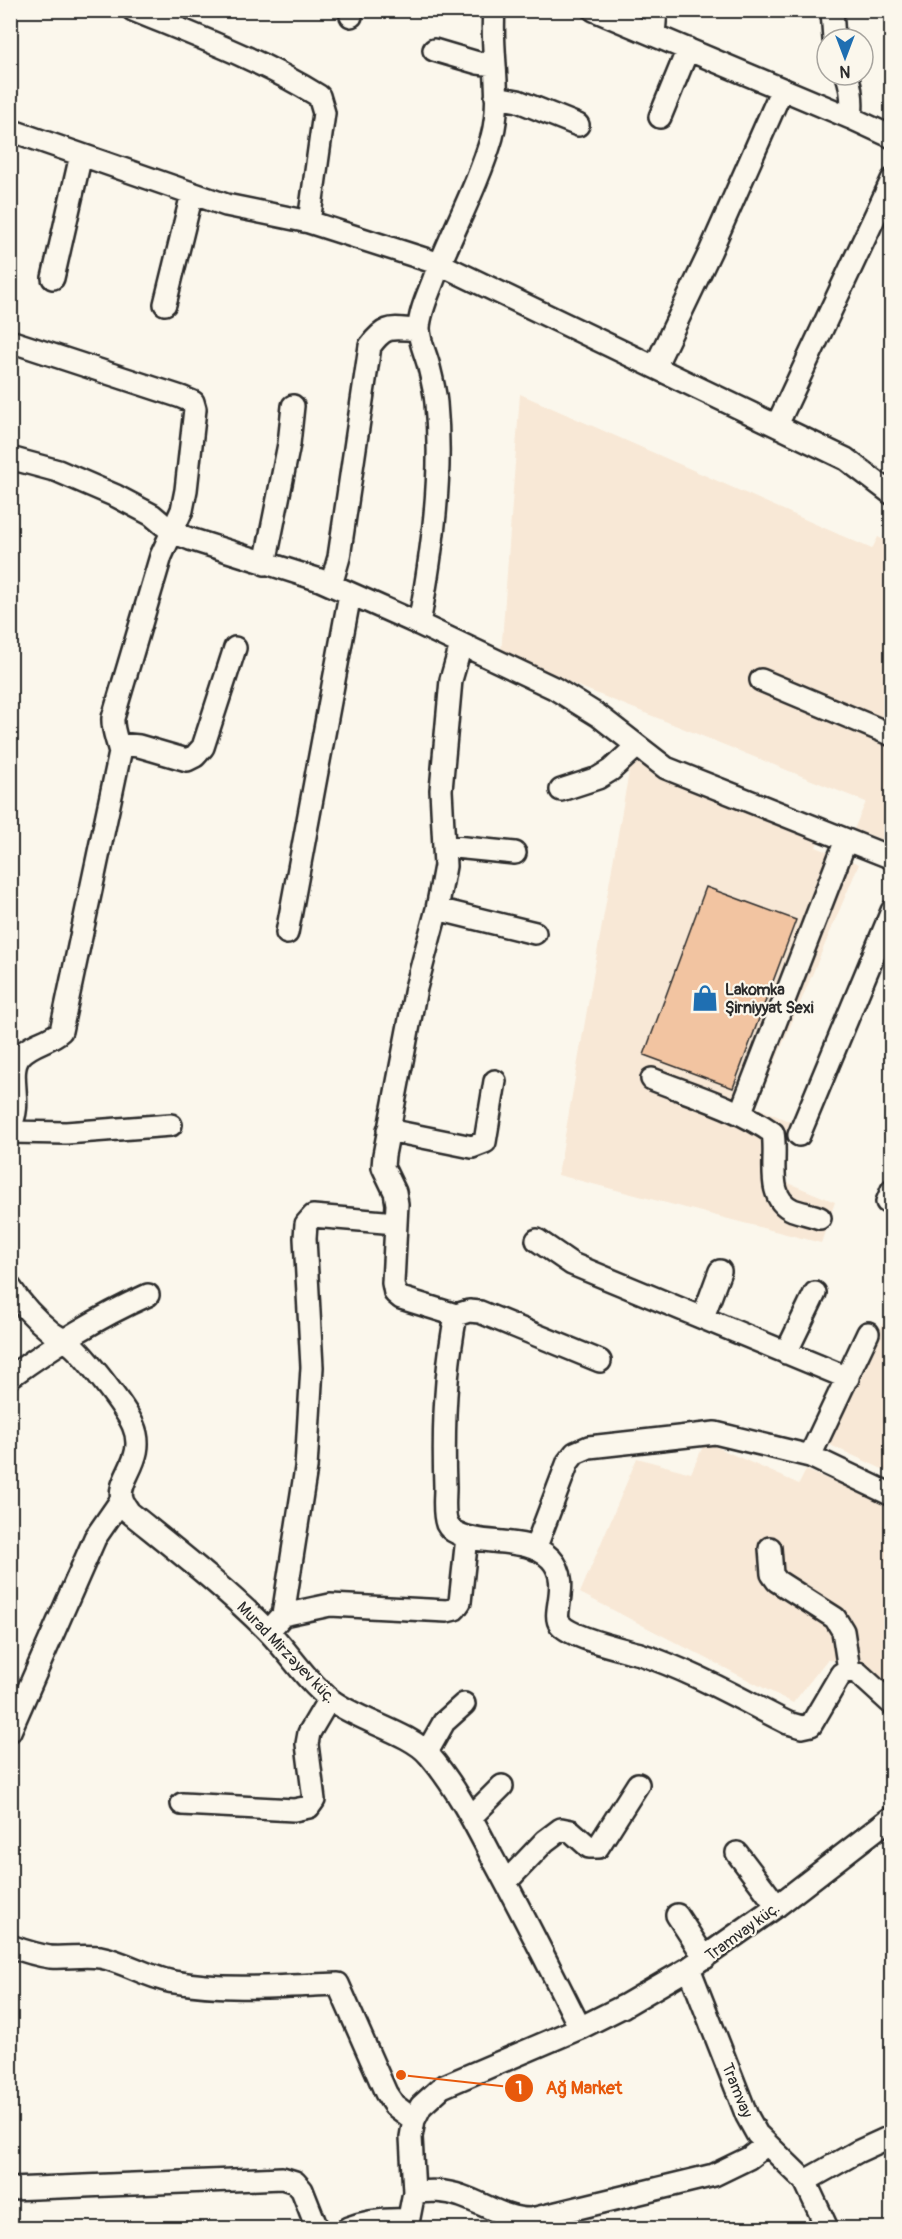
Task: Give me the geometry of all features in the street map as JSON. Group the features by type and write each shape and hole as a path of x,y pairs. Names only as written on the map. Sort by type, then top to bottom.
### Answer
{"street":[{"path":"133,10 223,47 294,81 319,96 324,113 309,222"},
{"path":"419,624 430,561 438,447 436,401 419,330 423,308 492,138 496,97 494,10"},
{"path":"594,10 891,137"},
{"path":"654,35 656,10"},
{"path":"832,10 833,27"},
{"path":"660,117 688,49"},
{"path":"434,50 478,63 494,65"},
{"path":"851,87 853,102 851,118"},
{"path":"655,367 710,252 782,89"},
{"path":"496,97 518,101 578,124"},
{"path":"10,130 192,194 236,207 309,222 440,264 846,459 891,494"},
{"path":"53,278 81,155"},
{"path":"777,425 891,180"},
{"path":"165,304 192,194"},
{"path":"287,933 341,590 339,557 370,346 380,332 388,329 419,330"},
{"path":"10,341 192,402 195,409 182,510 157,566 113,718 114,734 120,753 61,1031 54,1038 28,1049 15,1065 16,1112 10,1125"},
{"path":"265,564 289,444 293,406"},
{"path":"10,458 58,471 116,496 152,515 172,532 211,548 341,590 419,624 554,688 598,716 666,768 891,858"},
{"path":"461,645 451,680 441,790 446,846 445,866 416,988 383,1167 395,1192 397,1204 393,1283 395,1293 401,1298 456,1315 469,1311 480,1312 600,1361"},
{"path":"119,744 140,746 188,760 195,756 203,747 235,648"},
{"path":"761,680 891,735"},
{"path":"561,790 598,778 611,770 637,746"},
{"path":"740,1114 846,840"},
{"path":"446,846 515,853"},
{"path":"436,909 536,933"},
{"path":"799,1136 891,911"},
{"path":"652,1079 740,1114 773,1133 776,1147 775,1189 781,1202 792,1210 820,1218"},
{"path":"388,1130 472,1147 480,1146 485,1142 495,1081"},
{"path":"10,1132 66,1133 171,1125"},
{"path":"269,1632 282,1615 306,1468 312,1367 304,1238 306,1224 313,1216 396,1223"},
{"path":"537,1240 572,1264 848,1378"},
{"path":"703,1317 720,1271"},
{"path":"10,1287 29,1311 52,1333 80,1354 116,1398 133,1425 138,1445 133,1464 123,1486 122,1499 95,1538 10,1731"},
{"path":"786,1353 815,1293"},
{"path":"10,1377 62,1340 106,1314 148,1295"},
{"path":"456,1315 445,1429 446,1518 448,1526 454,1532 467,1537 508,1542 535,1549 551,1558 558,1570 562,1586 556,1616 565,1629 609,1646 676,1667 788,1723 802,1727 811,1725 841,1674 849,1670 858,1673 891,1704"},
{"path":"810,1456 868,1333"},
{"path":"535,1549 568,1462 574,1453 589,1447 715,1433 810,1456 891,1495"},
{"name":"Murad Mirzəyev küç.","path":"122,1499 129,1512 234,1598 269,1632 329,1699 349,1712 405,1738 427,1752 441,1769 471,1817 580,2028"},
{"path":"282,1615 330,1605 455,1610 460,1602 467,1537"},
{"path":"771,1548 772,1574 777,1581 835,1618 843,1631 849,1670"},
{"path":"182,1804 294,1810 309,1807 314,1800 307,1744 309,1733 329,1699"},
{"path":"427,1752 444,1722 464,1704"},
{"path":"506,1882 561,1829 571,1831 589,1848 598,1848 638,1784"},
{"path":"471,1817 502,1786"},
{"name":"Tramvay küç.","path":"414,2120 421,2106 442,2087 580,2028 624,2006 697,1963 777,1906 891,1817"},
{"path":"737,1853 777,1906"},
{"name":"Tramvay","path":"677,1915 697,1963 747,2116 757,2134 805,2181 827,2229"},
{"path":"10,1946 33,1954 52,1957 81,1955 102,1958 172,1982 240,1987 338,1984 386,2093 394,2105 414,2120 411,2137 414,2192 408,2224 385,2219 360,2223 348,2229"},
{"path":"805,2181 856,2152 891,2136"},
{"path":"414,2192 442,2191 460,2195 510,2217 532,2219 714,2175 749,2158 767,2144"},
{"path":"10,2189 282,2178 295,2182 302,2190 317,2229"}],"shaded area":[{"path":"520,394 872,549 878,537 892,544 891,843 854,829 866,802 501,655"},
{"path":"631,760 819,838 816,847 859,864 756,1107 793,1123 783,1154 786,1182 835,1202 821,1243 558,1175"},
{"path":"891,1305 891,1473 828,1444"},
{"path":"705,1442 799,1484 806,1470 880,1501 891,1509 891,1687 862,1662 827,1660 793,1703 580,1593 637,1458 691,1473"}],"building":[{"path":"706,887 796,920 733,1088 644,1055"}],"place":[{"name":"Lakomka Şirniyyat Sexi","path":"705,998"},
{"name":"Ağ Market","path":"401,2075"}]}
